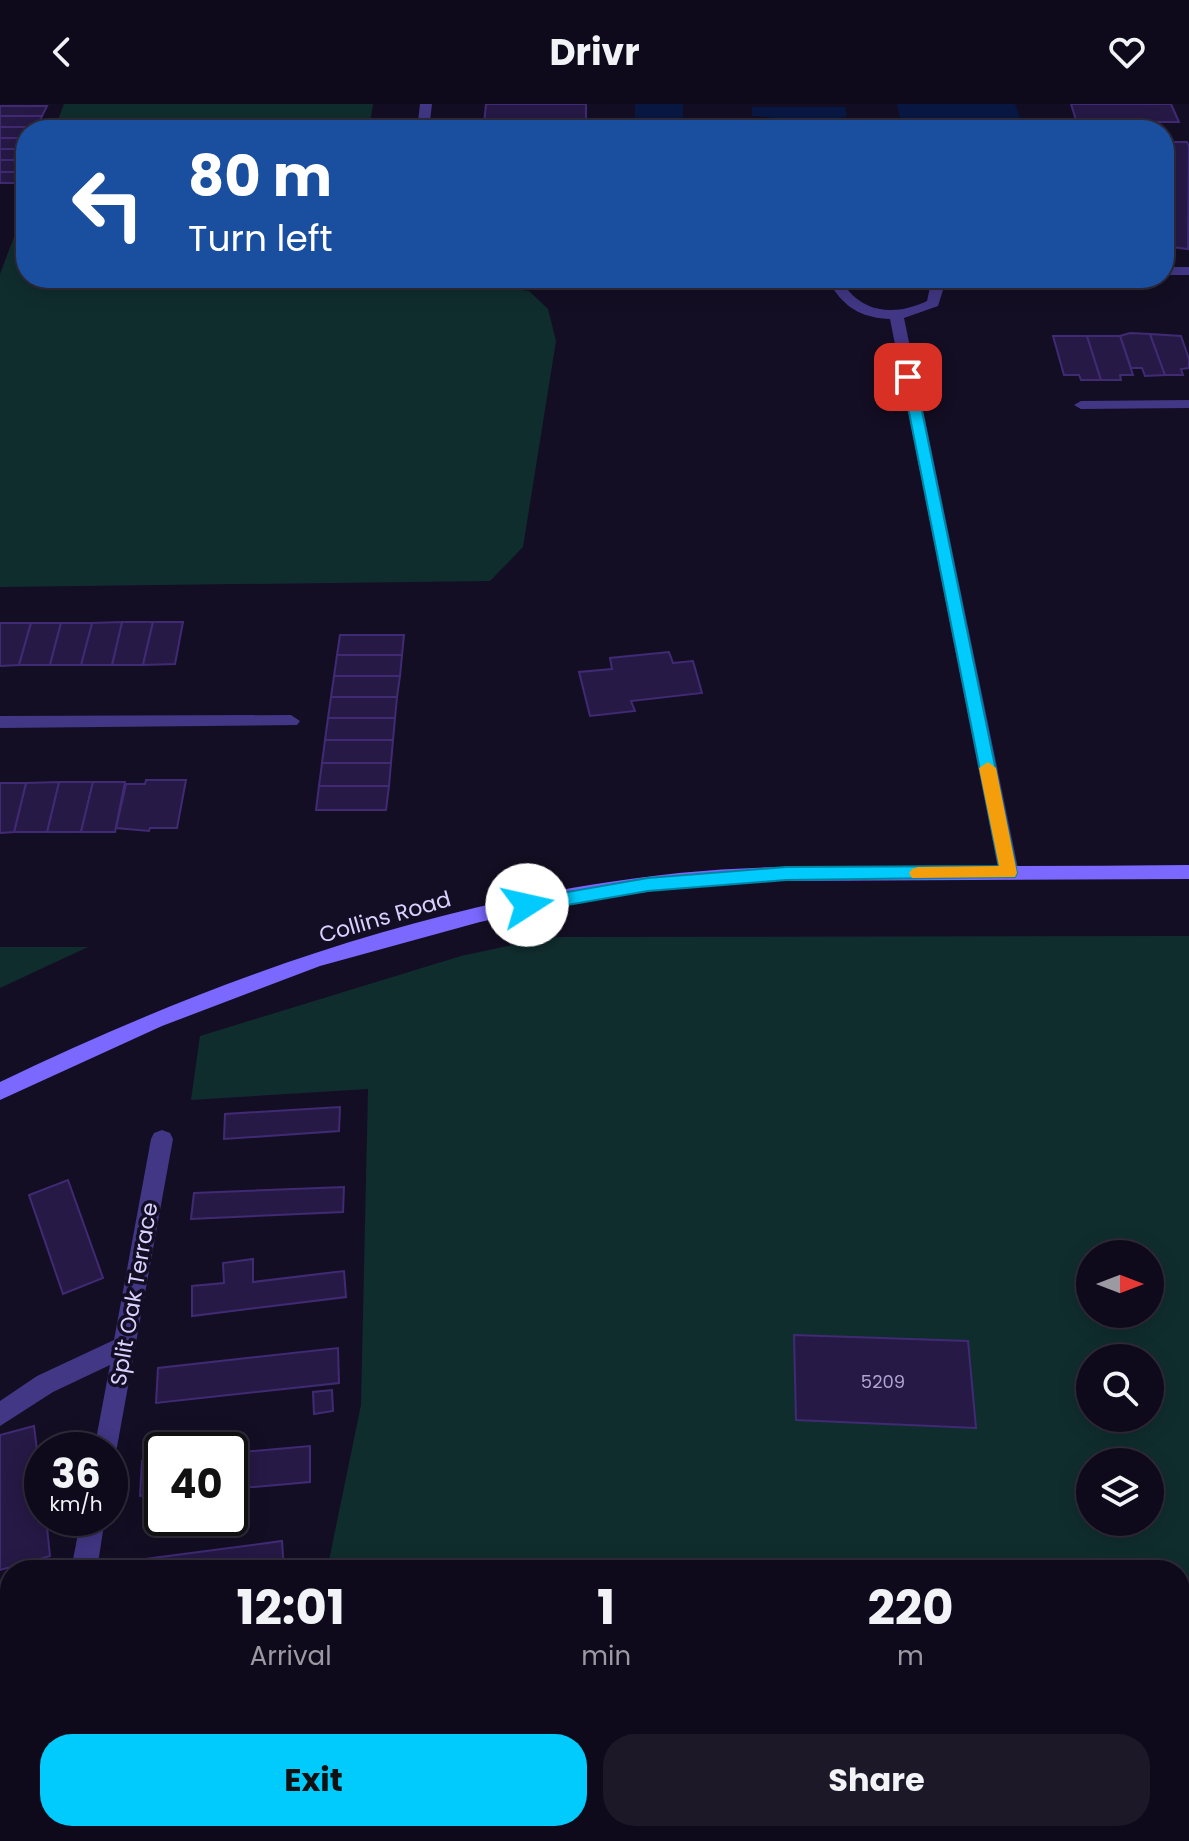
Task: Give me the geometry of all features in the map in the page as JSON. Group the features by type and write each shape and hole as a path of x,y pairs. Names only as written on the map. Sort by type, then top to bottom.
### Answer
{"street":[{"path":"842,288 854,305 881,314 896,315 923,309 933,303 937,288"},
{"path":"896,315 1009,873"},
{"path":"1081,405 1189,404"},
{"path":"0,722 291,721"},
{"name":"Collins Road","path":"0,1092 207,1000 349,949 497,911 648,884 786,874 1189,872"},
{"name":"Split Oak Terrace","path":"109,1432 162,1139"},
{"path":"0,1415 45,1384 125,1346"},
{"path":"86,1560 90,1536"}],"green space":[{"path":"64,104 373,104 371,120 58,120"},
{"path":"16,232 16,288 508,288 529,291 548,309 556,341 523,547 490,581 0,587 0,274"},
{"path":"1189,936 1189,1560 329,1560 361,1405 368,1089 191,1100 200,1036 461,956 550,937"},
{"path":"0,947 88,947 0,988"}],"water":[{"path":"635,104 683,104 683,120 635,120"},
{"path":"897,104 1015,104 1021,120 901,120"},
{"path":"752,107 845,107 847,116 838,120 774,120 752,116"}],"building":[{"path":"486,104 586,104 586,120 484,120"},
{"path":"1071,104 1171,104 1179,122 1174,120 1076,120"},
{"path":"0,106 47,106 42,116 0,116"},
{"path":"0,116 42,116 41,120 16,120 16,127 0,127"},
{"path":"0,127 16,127 16,138 0,138"},
{"path":"0,138 16,138 16,149 0,149"},
{"path":"1174,142 1187,142 1189,146 1188,249 1174,247"},
{"path":"0,149 16,149 16,160 0,160"},
{"path":"0,160 16,160 16,172 0,172"},
{"path":"0,172 16,172 16,183 0,183"},
{"path":"1150,334 1165,375 1145,376 1142,368 1131,368 1120,336"},
{"path":"1150,334 1181,336 1189,359 1189,368 1181,369 1183,375 1165,375"},
{"path":"1053,336 1087,336 1101,380 1081,380 1079,375 1064,375"},
{"path":"1087,336 1120,336 1133,375 1120,375 1121,380 1101,380"},
{"path":"122,622 153,622 143,665 112,665"},
{"path":"122,622 112,665 81,665 92,623"},
{"path":"153,622 183,622 175,664 143,665"},
{"path":"0,623 31,623 19,665 0,666"},
{"path":"31,623 61,623 50,665 19,665"},
{"path":"61,623 92,623 81,665 50,665"},
{"path":"340,635 404,635 402,655 337,655"},
{"path":"669,652 673,663 693,661 702,693 631,701 635,711 590,716 579,672 612,669 610,658"},
{"path":"337,655 402,655 400,676 334,676"},
{"path":"334,676 400,676 397,697 331,697"},
{"path":"331,697 397,697 395,718 328,718"},
{"path":"328,718 395,718 393,740 325,740"},
{"path":"325,740 393,740 391,763 322,763"},
{"path":"322,763 391,763 389,786 319,786"},
{"path":"146,780 186,780 177,828 150,828 149,831 116,828 126,784 145,784"},
{"path":"59,782 93,782 81,832 47,832"},
{"path":"59,782 47,832 14,832 26,783"},
{"path":"93,782 125,782 115,832 81,832"},
{"path":"0,783 26,783 14,832 0,833"},
{"path":"319,786 389,786 386,810 316,810"},
{"path":"340,1107 339,1131 224,1139 225,1114"},
{"path":"68,1180 103,1278 63,1294 29,1195"},
{"path":"344,1187 343,1212 191,1219 194,1193"},
{"path":"253,1259 253,1282 344,1271 346,1297 192,1316 192,1286 224,1283 223,1263"},
{"path":"794,1335 968,1341 976,1428 796,1420"},
{"path":"338,1348 339,1383 156,1403 158,1368"},
{"path":"332,1390 333,1411 314,1414 313,1392"},
{"path":"34,1426 35,1432 24,1432 24,1536 48,1536 50,1556 36,1560 0,1560 0,1435"},
{"path":"310,1446 310,1482 248,1487 248,1451"},
{"path":"142,1461 144,1496 140,1496"},
{"path":"282,1541 283,1560 138,1560"}],"slow traffic":[{"path":"918,873 1009,873 988,768"}],"route":[{"path":"527,905 648,884 786,874 1009,873 908,377"}]}
